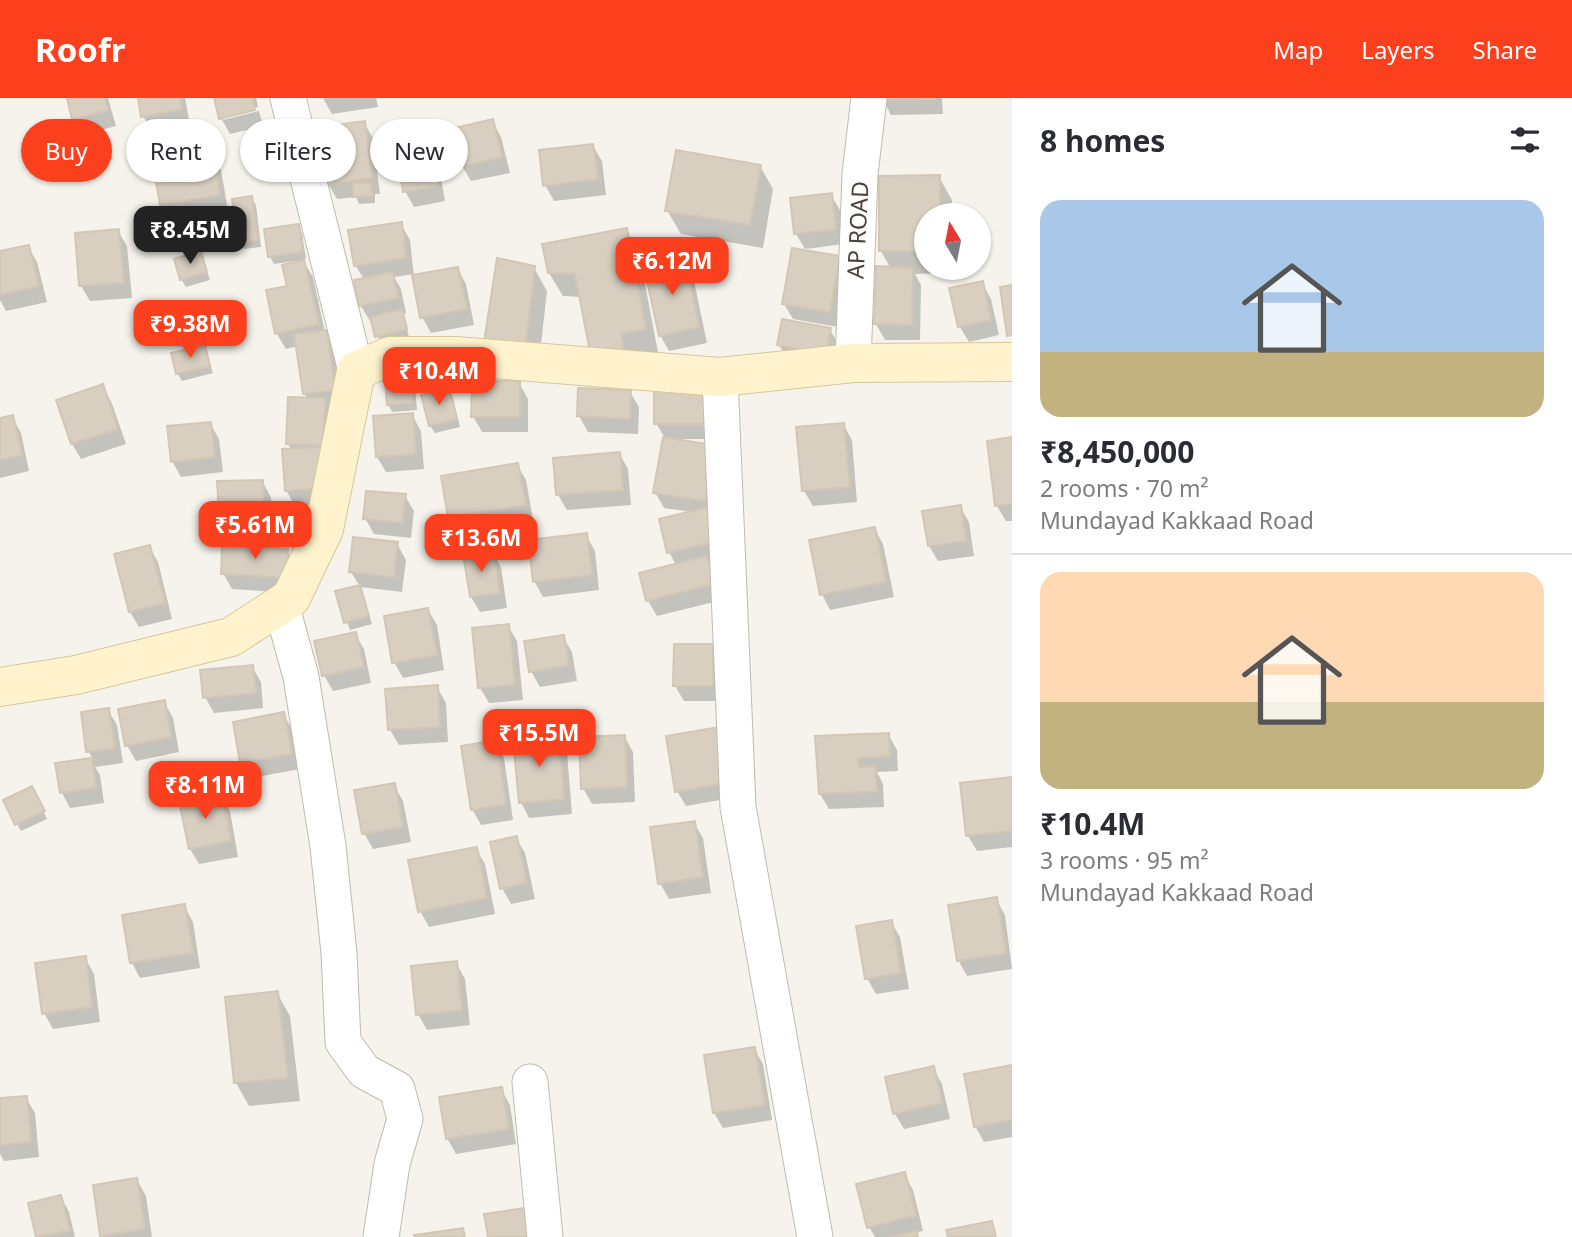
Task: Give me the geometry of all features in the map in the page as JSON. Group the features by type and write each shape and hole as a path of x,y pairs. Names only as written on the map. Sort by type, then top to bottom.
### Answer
{"main road":[{"path":"0,687 76,675 231,637 291,598 324,529 356,371 390,356 456,355 720,377 853,363 1012,362"}],"street":[{"path":"288,98 356,371"},
{"name":"AP ROAD","path":"853,363 860,174 869,98"},
{"path":"720,377 738,807 815,1237"},
{"path":"281,604 301,677 328,846 339,953 343,1042 365,1071 397,1089 405,1119 391,1164 381,1237"},
{"path":"530,1082 545,1237"}],"building":[{"path":"67,98 105,98 108,110 72,119"},
{"path":"138,98 180,98 182,109 141,117"},
{"path":"214,98 252,98 255,110 219,119"},
{"path":"935,98 935,99 880,100"},
{"path":"493,119 502,157 468,165 468,125"},
{"path":"365,121 370,178 356,180 356,122"},
{"path":"593,144 598,179 543,186 539,150"},
{"path":"676,150 761,165 750,225 665,211"},
{"path":"940,175 940,203 914,203 914,251 879,251 879,176"},
{"path":"156,182 218,182 220,195 160,205"},
{"path":"401,182 437,182 438,186 403,192"},
{"path":"353,183 371,183 372,196 353,197"},
{"path":"832,193 836,229 794,234 790,198"},
{"path":"252,196 258,240 238,243 232,199"},
{"path":"402,222 406,258 354,266 348,230"},
{"path":"299,224 303,252 268,257 264,229"},
{"path":"627,228 646,329 621,334 624,350 591,357 575,274 548,273 542,244"},
{"path":"119,229 124,283 79,286 75,233"},
{"path":"29,245 39,286 0,295 0,251"},
{"path":"792,248 840,256 830,312 782,304"},
{"path":"201,251 207,272 180,280 174,259"},
{"path":"497,258 535,266 525,349 484,342"},
{"path":"685,258 699,327 659,336 644,267"},
{"path":"304,260 319,324 275,334 266,290 287,286 282,265"},
{"path":"876,266 913,268 912,325 874,324"},
{"path":"458,267 467,309 420,318 412,275"},
{"path":"393,272 398,298 359,306 354,280"},
{"path":"983,281 991,320 958,327 949,288"},
{"path":"1012,285 1012,335 1007,336 1000,287"},
{"path":"402,309 407,329 375,337 370,317"},
{"path":"782,319 831,328 826,354 777,345"},
{"path":"327,330 335,390 303,394 294,334"},
{"path":"205,345 210,366 176,374 171,353"},
{"path":"412,379 413,403 387,405 385,380"},
{"path":"472,381 520,381 520,417 471,417"},
{"path":"103,384 118,429 71,444 56,400"},
{"path":"449,388 457,419 429,426 421,395"},
{"path":"578,388 631,390 630,419 577,416"},
{"path":"654,389 705,389 705,424 654,424"},
{"path":"288,397 325,398 323,446 286,444"},
{"path":"413,413 416,454 376,457 373,416"},
{"path":"13,415 22,455 0,460 0,418"},
{"path":"211,422 215,457 171,462 167,426"},
{"path":"844,423 850,487 802,491 796,427"},
{"path":"663,437 714,445 705,501 653,493"},
{"path":"1012,437 1012,504 995,506 987,441"},
{"path":"321,447 324,488 285,491 282,449"},
{"path":"620,452 623,490 556,495 553,458"},
{"path":"518,463 526,505 448,518 441,476"},
{"path":"263,480 264,513 219,515 217,481"},
{"path":"366,491 406,494 403,523 363,519"},
{"path":"961,505 966,541 928,546 922,511"},
{"path":"709,507 717,541 667,553 659,519"},
{"path":"875,527 886,582 820,595 809,540"},
{"path":"587,533 592,575 533,582 528,540"},
{"path":"353,537 398,542 394,577 349,572"},
{"path":"150,545 165,603 129,612 114,554"},
{"path":"222,545 288,549 287,578 221,574"},
{"path":"493,550 500,593 470,597 463,554"},
{"path":"707,556 714,584 646,601 639,573"},
{"path":"360,585 369,616 344,623 335,591"},
{"path":"428,608 437,655 392,663 384,616"},
{"path":"509,624 515,685 478,688 472,628"},
{"path":"356,632 364,667 322,676 314,641"},
{"path":"564,635 569,665 529,672 524,641"},
{"path":"674,644 713,644 713,686 673,686"},
{"path":"253,665 256,693 203,698 200,670"},
{"path":"438,685 440,727 388,730 385,689"},
{"path":"165,700 171,737 125,746 118,709"},
{"path":"109,708 115,748 86,752 81,712"},
{"path":"284,712 292,754 240,763 233,722"},
{"path":"720,727 730,782 675,792 666,736"},
{"path":"889,733 890,756 858,758 859,767 875,766 877,791 819,794 815,736"},
{"path":"559,735 564,799 519,803 513,739"},
{"path":"625,735 627,787 581,789 579,737"},
{"path":"496,740 506,804 471,810 461,746"},
{"path":"92,758 96,788 60,793 55,763"},
{"path":"1012,777 1012,831 966,836 960,783"},
{"path":"395,783 403,827 362,834 354,790"},
{"path":"32,786 45,811 15,825 3,800"},
{"path":"222,793 231,841 189,849 179,802"},
{"path":"695,821 703,877 658,884 650,827"},
{"path":"517,836 527,883 500,889 490,842"},
{"path":"477,847 487,898 418,912 408,860"},
{"path":"997,897 1006,953 957,961 948,905"},
{"path":"185,904 193,953 130,963 122,915"},
{"path":"892,920 901,973 865,979 856,926"},
{"path":"86,956 92,1007 42,1014 35,963"},
{"path":"457,961 462,1010 416,1015 411,966"},
{"path":"278,991 288,1078 234,1083 225,997"},
{"path":"755,1047 765,1105 713,1113 704,1055"},
{"path":"1012,1065 1012,1120 974,1127 964,1074"},
{"path":"934,1066 942,1103 893,1114 885,1077"},
{"path":"502,1087 509,1129 446,1139 439,1097"},
{"path":"27,1096 31,1142 0,1145 0,1098"},
{"path":"905,1172 916,1215 867,1228 856,1184"},
{"path":"137,1178 145,1229 100,1236 93,1185"},
{"path":"61,1195 70,1231 36,1237 28,1203"},
{"path":"525,1208 529,1237 488,1237 484,1214"},
{"path":"992,1221 996,1237 948,1237 946,1230"},
{"path":"463,1228 465,1237 414,1235"},
{"path":"917,1231 918,1237 889,1237"}]}
